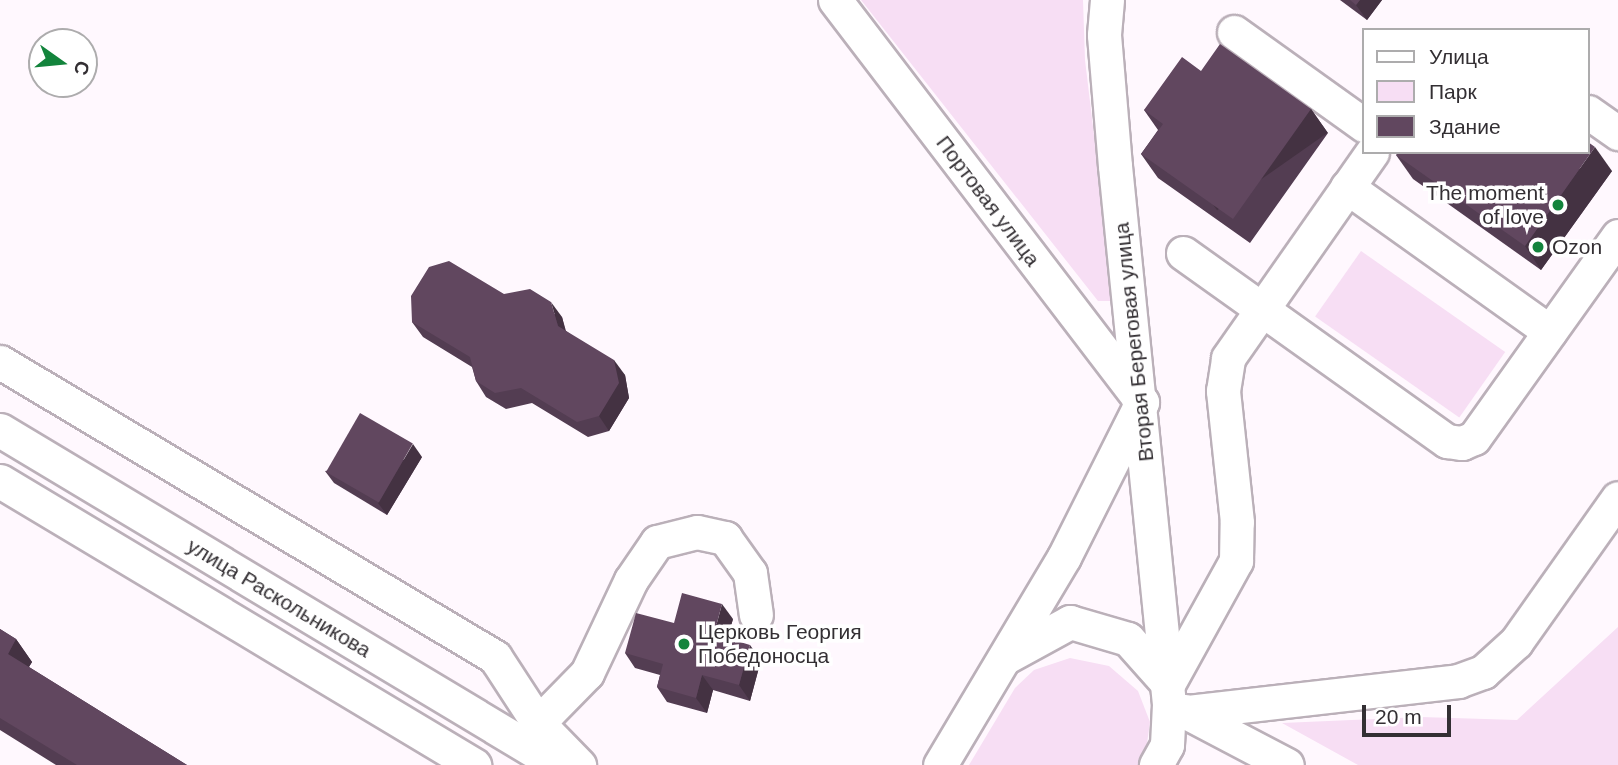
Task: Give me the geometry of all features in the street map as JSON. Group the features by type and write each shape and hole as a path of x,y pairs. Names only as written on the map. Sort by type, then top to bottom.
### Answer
{"street":[{"name":"Портовая улица","path":"835,0 1142,402"},
{"name":"Вторая Береговая улица","path":"1107,0 1104,35 1114,153 1175,700 1162,755"},
{"path":"1234,32 1362,124"},
{"path":"1590,113 1618,133"},
{"path":"1175,700 1236,561 1237,522 1223,379 1235,346 1371,154"},
{"path":"1347,187 1550,331"},
{"path":"1183,253 1455,443 1474,438 1618,236"},
{"path":"0,362 495,657 538,723 579,765"},
{"path":"940,765 1064,557 1142,402"},
{"name":"улица Раскольникова","path":"0,430 558,765"},
{"name":"улица Раскольникова","path":"0,481 474,765"},
{"path":"1175,700 1458,681 1483,672 1516,642 1618,498"},
{"path":"538,723 587,673 631,580 657,542 697,532 725,538 750,573 756,615"},
{"path":"1006,657 1070,622 1128,639 1175,700 1287,765"}],"green space":[{"path":"861,0 1083,0 1085,60 1114,301 1098,301"},
{"path":"1361,251 1505,352 1459,417 1315,317"},
{"path":"1618,627 1618,765 1358,765 1282,723 1421,717 1517,720"},
{"path":"1070,658 1109,666 1138,691 1150,722 1144,765 969,765 1015,688 1034,670"}],"building":[{"path":"1220,44 1311,109 1233,219 1141,154 1163,124 1144,110 1182,57 1201,71"},
{"path":"1590,143 1595,147 1525,246 1396,155 1590,154"},
{"path":"449,261 504,294 530,289 551,302 558,326 614,360 619,383 599,416 577,422 521,388 495,393 476,381 470,357 412,322 411,296 429,267"},
{"path":"360,413 413,444 379,502 326,472"},
{"name":"Церковь Георгия Победоносца","path":"682,593 722,604 714,634 750,645 739,685 702,675 696,698 657,687 663,664 625,653 636,613 674,623"},
{"path":"0,629 16,639 8,654 187,765 77,765 0,718"}],"place":[{"name":"The moment of love","path":"1558,205"},
{"name":"Ozon","path":"1538,247"},
{"name":"Церковь Георгия Победоносца","path":"684,644"}]}
